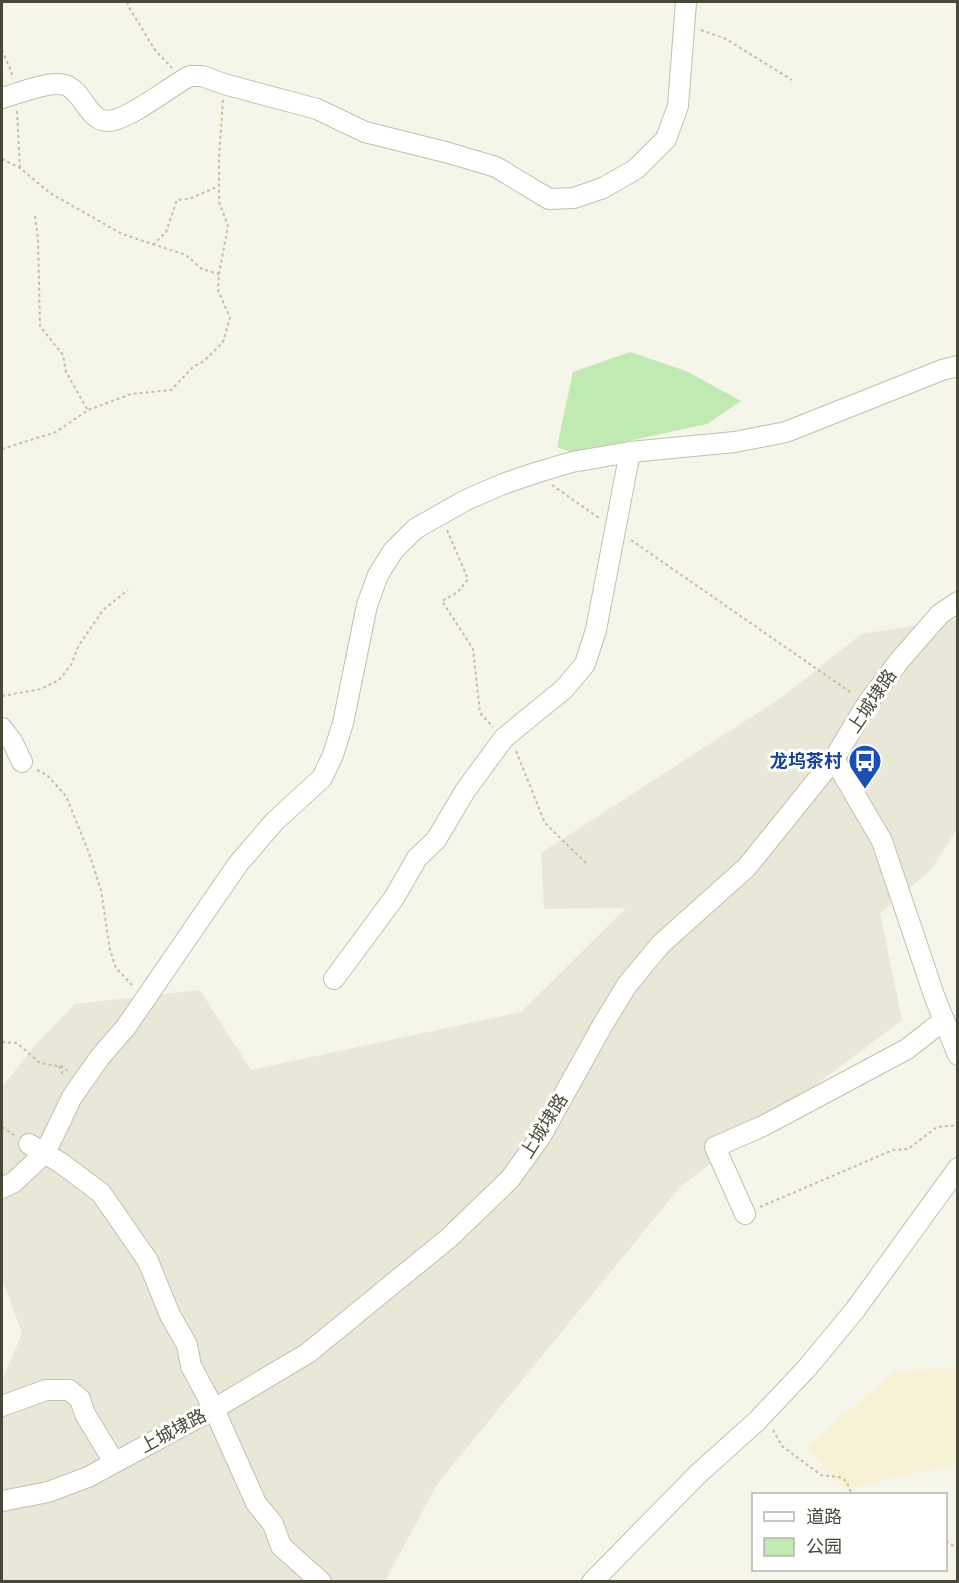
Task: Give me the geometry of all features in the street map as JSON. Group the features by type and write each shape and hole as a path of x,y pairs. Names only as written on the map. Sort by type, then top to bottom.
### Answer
{"street":[{"path":"2,98 63,84 74,89 88,110 99,119 113,121 129,114 181,80 190,76 202,76 316,110 365,132 496,167 549,199 574,198 603,188 636,169 666,139 678,106 682,72 684,11"},
{"path":"2,1188 14,1182 100,1057 126,1027 238,864 275,821 322,778 343,723 367,604 378,574 393,551 416,529 440,514 503,484 535,473 572,462 630,452 735,442 786,432 957,366"},
{"path":"334,979 394,897 417,858 435,840 465,791 504,738 564,689 585,664 596,630 630,452"},
{"name":"上城埭路","path":"2,1501 48,1492 88,1477 214,1409 308,1353 450,1236 510,1179 541,1137 627,985 661,944 747,867 834,759 867,704 899,661 940,614 957,602"},
{"path":"2,728 12,741 22,762"},
{"path":"834,759 882,841 957,1055"},
{"path":"745,1214 715,1147 763,1126 907,1048 944,1020"},
{"path":"37,1149 61,1163 101,1193 148,1261 170,1315 187,1345 190,1366 214,1409 256,1503 273,1524 281,1546 321,1581"},
{"path":"592,1581 807,1368 855,1310 957,1168"},
{"path":"2,1406 46,1390 69,1390 80,1399 85,1414 114,1462"}],"path":[{"path":"128,2 155,50 165,58 181,80"},
{"path":"684,11 692,27 726,39 792,80"},
{"path":"2,448 56,432 88,410 131,394 171,390 193,367 204,361 223,342 230,318 218,290 228,226 219,202 224,84"},
{"path":"2,159 20,168 50,193 122,234 186,255 201,269 219,274"},
{"path":"153,245 166,232 177,200 189,199 219,185"},
{"path":"35,216 38,239 40,326 63,355 66,372 88,410"},
{"path":"535,473 867,704"},
{"path":"440,514 468,579 458,592 442,601 473,649 480,713 515,749 545,823 588,865"},
{"path":"2,696 41,689 59,680 71,665 79,645 103,610 129,591"},
{"path":"22,762 47,775 66,796 89,852 101,890 110,950 116,968 144,998"},
{"path":"2,1042 17,1043 40,1063 63,1067 83,1081"},
{"path":"745,1214 893,1150 908,1149 937,1127 957,1125"},
{"path":"764,1413 782,1446 821,1475 839,1477 846,1482 852,1493"}],"shaded area":[{"path":"957,619 957,829 930,871 880,913 902,1020 681,1186 438,1483 385,1581 2,1581 2,1381 22,1333 2,1279 2,1087 36,1044 75,1004 200,990 251,1070 521,1012 626,908 544,909 541,853 782,697 861,634"},
{"path":"957,1367 957,1464 844,1489 806,1447 895,1372"}],"green space":[{"path":"630,352 686,371 741,401 707,424 573,453 557,447 573,372"}],"place":[{"name":"龙坞茶村","path":"865,790"}]}
